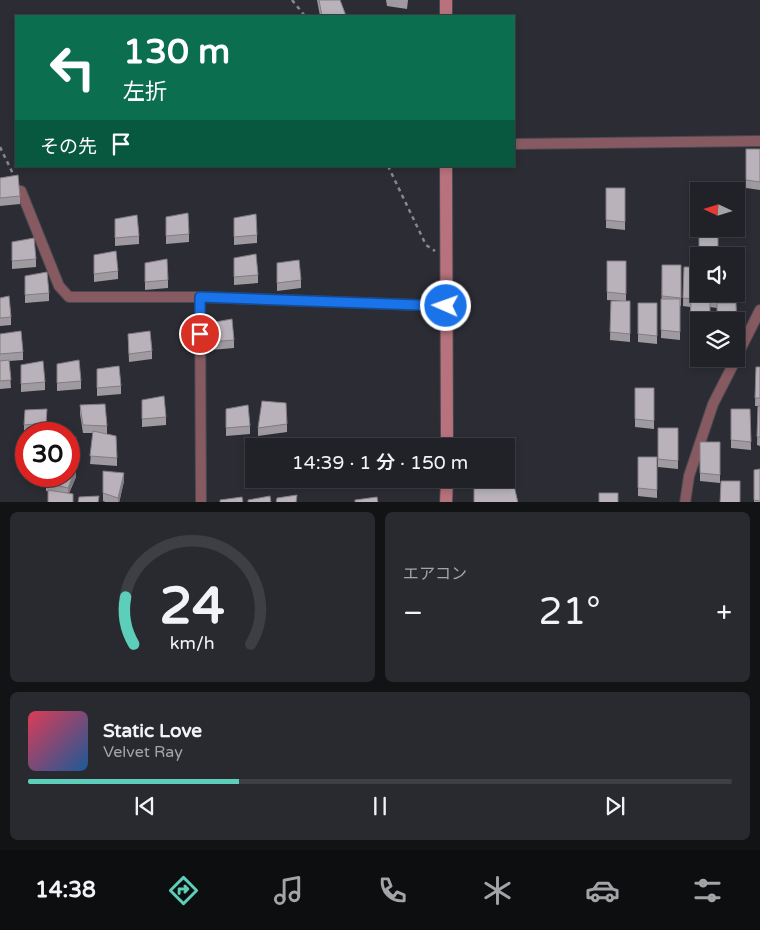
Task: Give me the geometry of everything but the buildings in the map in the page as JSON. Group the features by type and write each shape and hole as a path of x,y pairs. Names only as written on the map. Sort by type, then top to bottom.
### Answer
{"main road":[{"path":"446,0 446,15"},
{"path":"446,167 447,438"},
{"path":"446,488 446,502"}],"street":[{"path":"515,144 760,141"},
{"path":"21,191 59,286 68,297 200,297 446,306"},
{"path":"200,297 201,502"},
{"path":"745,340 760,310"},
{"path":"685,502 689,476 710,412 732,367"}],"path":[{"path":"292,0 303,15"},
{"path":"0,147 21,191"},
{"path":"388,167 426,245 446,258"}],"route":[{"path":"200,334 200,297 446,306"}]}
